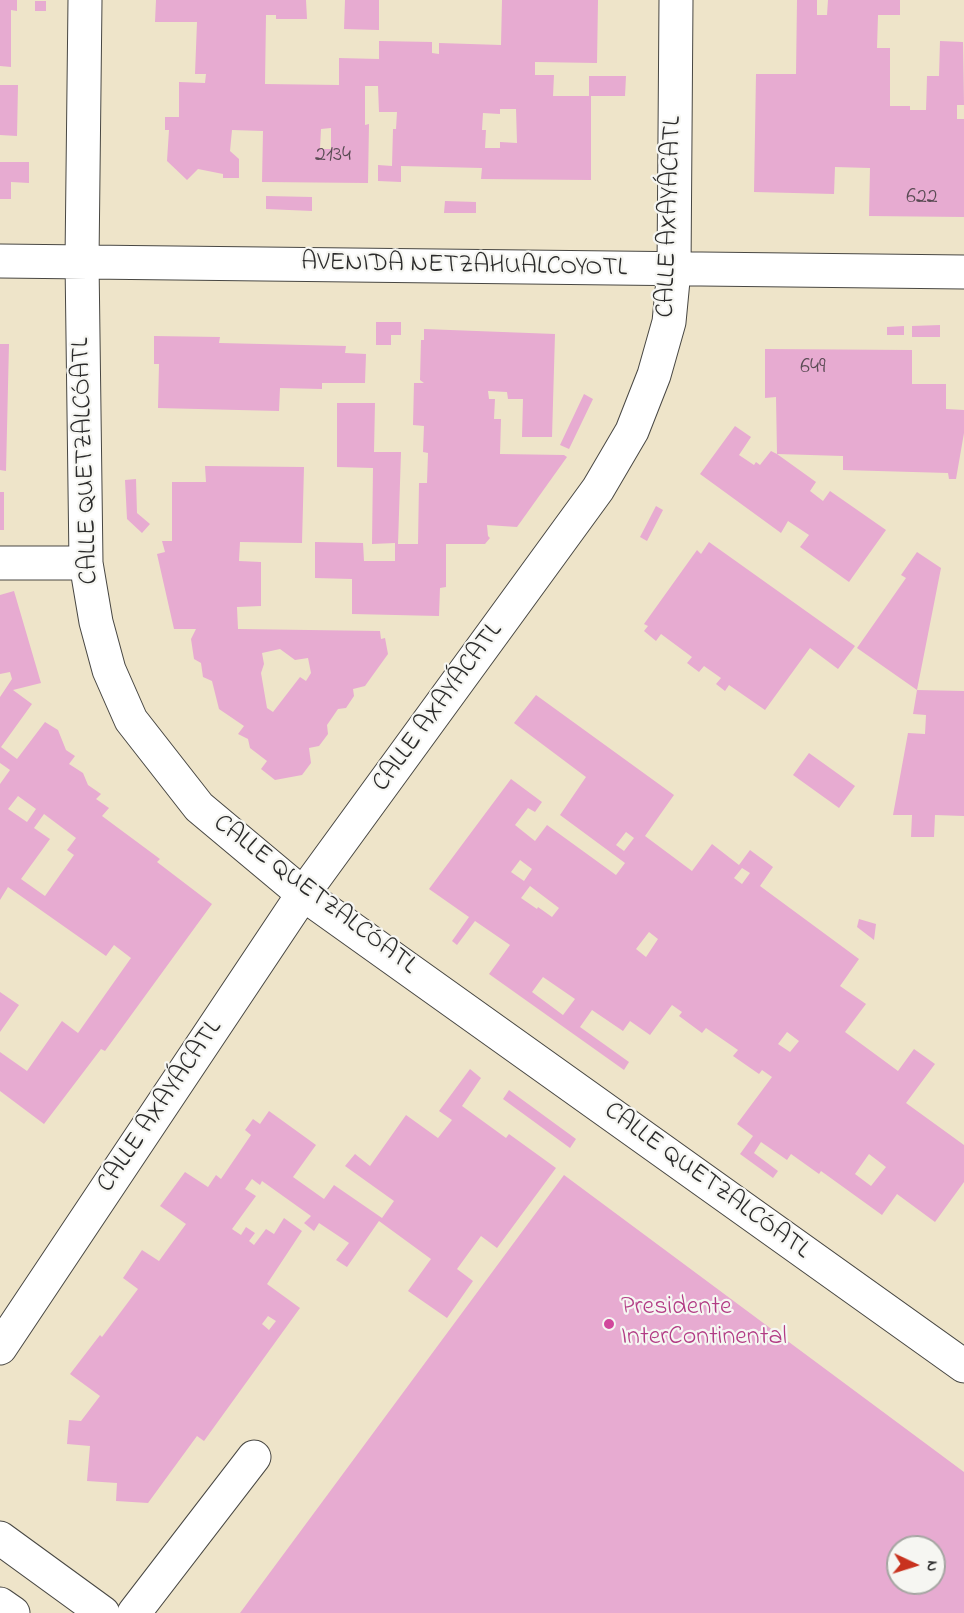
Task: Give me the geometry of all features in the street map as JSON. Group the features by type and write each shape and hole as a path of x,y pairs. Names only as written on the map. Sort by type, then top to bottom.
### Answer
{"street":[{"name":"CALLE QUETZALCÓATL","path":"85,0 82,261 86,563 96,622 109,670 131,720 199,807 303,894 964,1366"},
{"name":"CALLE AXAYÁCATL","path":"0,1348 303,894 604,479 632,431 654,375 669,322 674,270 676,0"},
{"name":"AVENIDA NETZAHUALCOYOTL","path":"0,261 964,272"},
{"path":"0,563 86,563"},
{"path":"134,1613 254,1457"},
{"path":"0,1538 103,1613"},
{"path":"0,1604 13,1613"}],"building":[{"path":"0,0 17,0 17,11 11,10 11,67 0,66"},
{"path":"156,0 306,0 307,19 276,19 276,15 266,15 265,84 339,85 339,58 379,59 379,41 432,42 432,53 439,54 439,43 501,45 502,0 598,0 597,63 535,62 535,75 554,75 553,96 589,96 589,76 626,76 625,96 591,96 591,180 481,179 482,168 401,166 401,182 378,181 378,165 392,166 393,129 396,129 397,112 379,112 378,86 365,86 365,125 369,124 368,183 262,182 263,131 232,130 230,151 239,159 239,178 223,178 223,174 198,169 187,180 167,161 169,130 165,130 165,117 179,117 179,82 205,83 206,74 195,74 197,22 155,22","holes":["500,109 516,109 517,143 500,142 500,148 485,148 486,130 482,130 483,113 500,114","331,128 331,149 320,149 321,129"]},
{"path":"345,0 379,0 379,30 344,29"},
{"path":"797,0 817,0 817,15 827,15 828,0 900,0 900,15 878,15 877,48 890,48 890,106 910,106 910,110 926,110 927,76 939,76 940,41 963,42 964,105 957,105 957,119 964,119 964,217 869,216 870,168 835,167 834,194 754,192 756,74 796,74"},
{"path":"35,1 46,1 46,11 35,11"},
{"path":"0,85 18,85 17,136 0,135"},
{"path":"0,162 29,162 29,183 11,182 11,199 0,199"},
{"path":"266,196 312,197 312,211 266,209"},
{"path":"445,201 476,202 476,213 444,213"},
{"path":"376,322 401,322 401,335 391,335 391,345 376,345"},
{"path":"940,325 940,337 912,337 912,326"},
{"path":"904,326 904,335 887,335 887,327"},
{"path":"424,329 555,334 552,437 522,437 523,399 508,399 507,392 488,391 489,399 495,399 494,419 501,419 500,454 564,455 567,457 517,527 487,525 490,538 485,544 446,544 446,587 440,588 439,616 352,614 352,579 315,578 315,542 363,543 364,561 395,561 395,543 372,544 373,468 337,467 337,403 375,403 374,452 401,452 398,544 418,544 419,483 427,483 428,453 423,452 424,426 413,425 414,383 424,383 420,380 421,340 424,340"},
{"path":"154,336 220,337 219,343 346,346 345,353 366,354 365,383 322,383 322,389 280,388 279,411 158,408 159,364 154,364"},
{"path":"0,344 9,344 6,471 0,470"},
{"path":"765,349 912,350 912,384 946,384 946,409 964,410 964,433 956,479 949,479 948,473 843,470 843,456 777,454 776,397 765,398"},
{"path":"584,394 593,399 569,449 560,445"},
{"path":"735,426 751,437 739,455 754,465 756,462 760,465 771,451 816,482 810,491 823,501 830,491 886,530 849,582 800,547 809,535 788,521 781,533 700,474"},
{"path":"205,466 304,467 302,543 240,542 239,561 261,562 261,606 237,607 238,629 380,631 381,639 385,638 388,654 365,686 353,689 354,696 346,708 338,709 327,725 328,734 319,746 309,748 311,763 302,775 275,780 261,769 267,761 250,748 248,739 238,734 244,726 219,709 212,681 203,677 201,663 194,659 191,639 196,629 174,629 157,554 165,552 162,541 172,541 172,482 206,482","holes":["280,649 295,660 308,658 311,673 306,681 300,677 273,712 267,708 261,673 264,664 262,653"]},
{"path":"136,479 137,513 150,524 142,533 127,519 125,480"},
{"path":"0,492 4,492 4,530 0,530"},
{"path":"656,506 663,510 647,541 640,537"},
{"path":"709,542 855,646 838,669 810,648 765,710 729,685 725,691 716,684 721,678 704,666 699,672 687,663 692,657 661,634 656,641 644,631 648,626 644,624 697,550 701,554"},
{"path":"917,552 941,568 917,690 857,648 906,578 901,575"},
{"path":"14,591 41,683 13,690 32,704 1,747 17,759 45,722 58,730 66,750 75,756 69,764 83,773 88,785 101,794 96,799 109,808 102,816 160,859 157,862 212,904 105,1051 101,1049 44,1124 0,1091 0,1052 27,1071 62,1021 78,1033 131,958 114,945 106,956 8,887 0,900 0,784 10,770 0,763 0,697 12,679 10,672 0,674 0,595","holes":["18,796 36,809 27,822 8,809","44,814 76,838 67,850 74,855 45,896 21,879 50,839 34,828"]},
{"path":"917,690 964,691 964,816 935,815 934,837 911,837 912,815 893,815 908,733 925,734 926,715 913,714"},
{"path":"536,695 674,795 645,836 692,871 712,844 739,865 750,850 773,867 760,886 859,959 840,986 866,1004 845,1032 898,1071 914,1049 935,1064 906,1103 964,1145 964,1182 935,1222 897,1194 882,1215 821,1171 819,1174 791,1154 787,1160 761,1142 754,1153 778,1171 773,1178 740,1154 753,1136 737,1124 772,1077 762,1070 759,1074 733,1056 738,1050 706,1028 702,1033 679,1016 682,1012 672,1005 650,1035 630,1021 623,1031 592,1010 580,1027 629,1062 624,1070 489,974 510,945 475,921 457,945 452,941 469,917 429,889 511,779 542,802 535,812 528,808 515,825 535,841 547,825 616,875 625,863 560,815 586,777 514,723","holes":["626,832 634,838 624,851 616,845","520,860 532,869 524,881 511,872","742,868 750,873 742,884 734,878","530,886 559,908 552,917 538,907 537,909 521,898","649,932 658,939 646,957 636,949","543,977 575,999 563,1015 532,992","787,1032 799,1041 790,1052 778,1044","869,1154 886,1167 871,1186 855,1174"]},
{"path":"809,753 855,786 839,808 793,775"},
{"path":"859,919 876,924 874,940 857,927"},
{"path":"0,992 19,1005 0,1032"},
{"path":"470,1069 481,1078 462,1106 506,1138 509,1134 556,1168 497,1248 481,1236 457,1269 473,1281 447,1318 408,1291 431,1259 379,1221 347,1267 336,1260 349,1243 319,1223 314,1231 304,1223 311,1216 262,1181 260,1185 252,1179 245,1189 256,1196 232,1229 241,1235 246,1227 255,1233 249,1241 254,1245 266,1229 274,1234 284,1218 302,1231 267,1284 300,1308 204,1441 197,1436 148,1503 116,1501 117,1483 87,1481 90,1446 67,1444 69,1420 81,1421 100,1396 70,1374 100,1335 102,1337 138,1289 123,1278 142,1250 159,1261 186,1224 160,1206 185,1172 208,1187 216,1175 221,1179 251,1135 245,1130 253,1119 260,1124 269,1111 316,1145 293,1177 324,1199 334,1185 382,1218 394,1201 345,1166 355,1154 370,1166 406,1115 438,1138 452,1120 439,1111","holes":["268,1316 276,1321 269,1330 262,1324"]},
{"path":"509,1090 576,1139 570,1148 503,1099"},
{"name":"Presidente InterContinental","path":"564,1175 964,1472 964,1613 240,1613"}],"place":[{"name":"Presidente InterContinental","path":"609,1324"}]}
